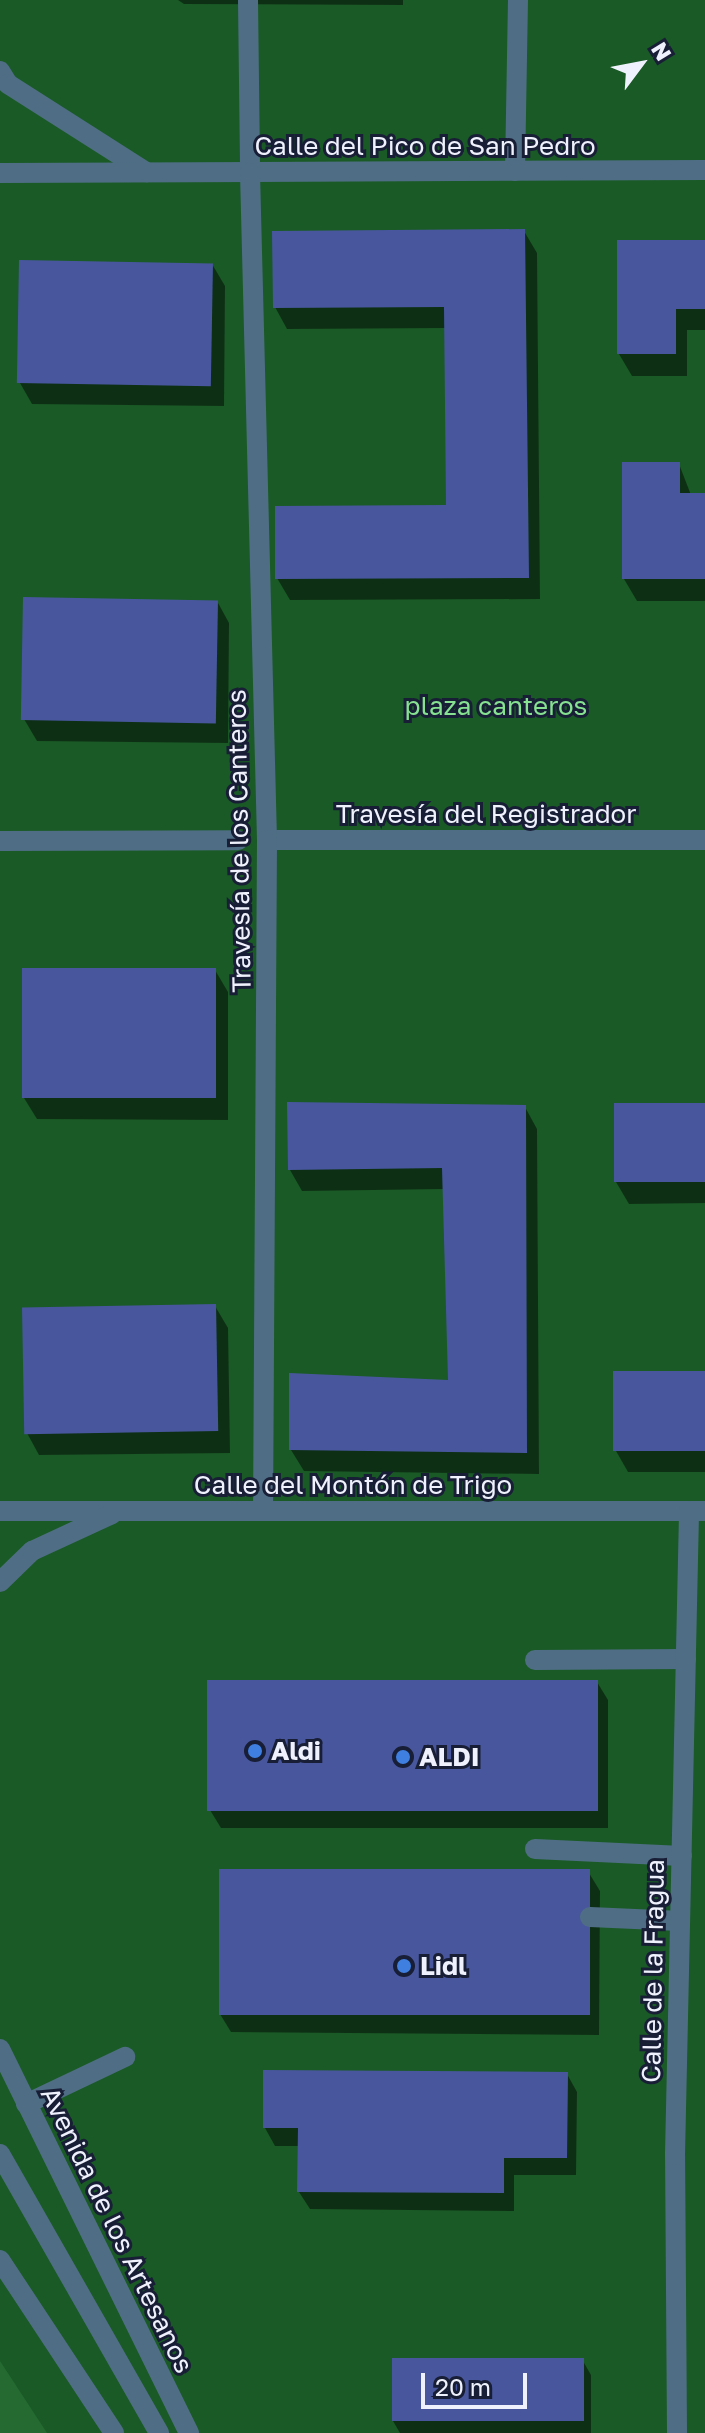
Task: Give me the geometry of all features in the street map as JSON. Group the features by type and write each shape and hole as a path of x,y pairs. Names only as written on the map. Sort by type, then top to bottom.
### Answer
{"street":[{"name":"Travesía de los Canteros","path":"248,0 267,840 263,1510"},
{"path":"515,171 518,0"},
{"path":"0,71 8,84 146,172"},
{"name":"Calle del Pico de San Pedro","path":"0,173 705,170"},
{"path":"0,841 238,840"},
{"name":"Travesía del Registrador","path":"267,840 705,840"},
{"name":"Calle del Montón de Trigo","path":"0,1511 697,1511"},
{"path":"0,1582 32,1551 120,1511"},
{"name":"Calle de la Fragua","path":"677,2433 680,1921 686,1659 697,1511"},
{"path":"535,1660 686,1659"},
{"path":"535,1849 682,1856"},
{"path":"590,1917 680,1921"},
{"name":"Avenida de los Artesanos","path":"0,2049 189,2433"},
{"path":"26,2104 125,2057"},
{"name":"Avenida de los Artesanos","path":"0,2154 159,2433"},
{"path":"0,2260 114,2433"}],"green space":[{"name":"plaza canteros","path":"0,0 705,0 705,2433 0,2433"},
{"path":"0,2361 47,2433 0,2433"}],"building":[{"path":"525,229 529,578 275,579 275,506 446,505 444,307 273,308 272,231"},
{"path":"617,240 705,240 705,309 676,309 676,354 617,354"},
{"path":"19,260 213,263 211,386 17,383"},
{"path":"622,462 680,462 680,493 705,493 705,579 622,579"},
{"path":"23,597 218,600 216,723 21,720"},
{"path":"22,968 216,968 216,1098 22,1098"},
{"path":"287,1102 526,1105 527,1453 289,1450 289,1373 448,1380 442,1168 288,1170"},
{"path":"614,1103 705,1103 705,1182 614,1182"},
{"path":"216,1304 218,1431 24,1434 22,1307"},
{"path":"613,1371 705,1371 705,1451 613,1451"},
{"name":"ALDI","path":"207,1680 598,1680 598,1811 207,1811"},
{"name":"Lidl","path":"219,1869 590,1869 590,2015 219,2015"},
{"path":"263,2070 568,2072 567,2158 504,2158 504,2193 297,2192 298,2128 263,2128"},
{"path":"392,2358 584,2358 584,2421 392,2421"}],"place":[{"name":"Aldi","path":"255,1751"},
{"name":"ALDI","path":"403,1757"},
{"name":"Lidl","path":"404,1966"}]}
